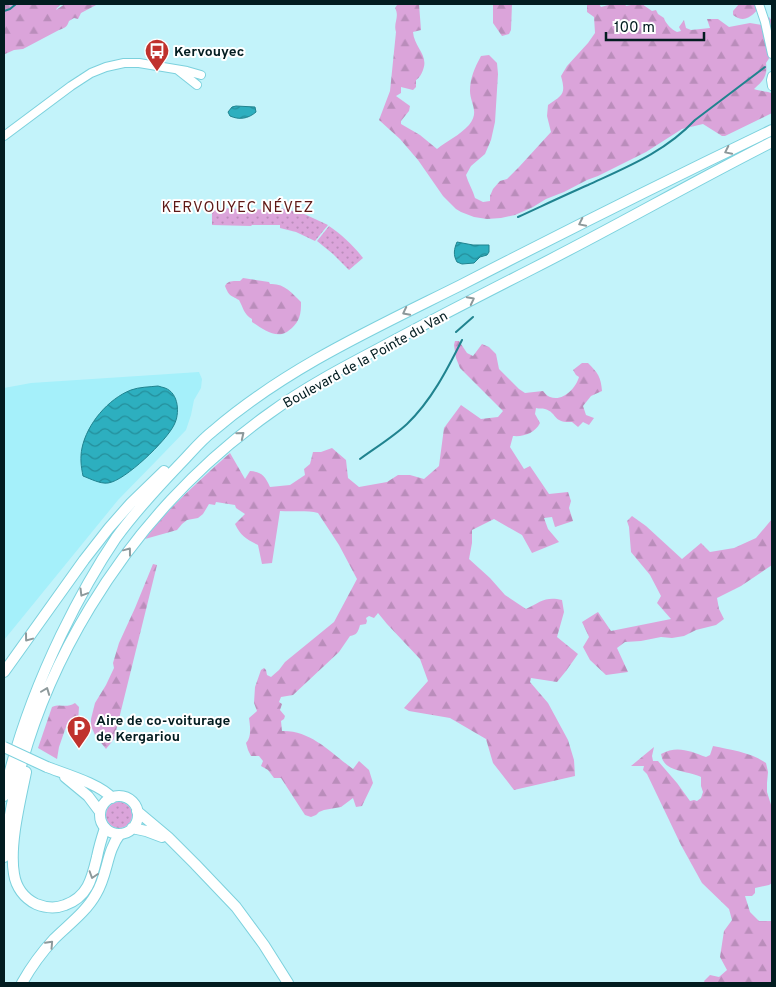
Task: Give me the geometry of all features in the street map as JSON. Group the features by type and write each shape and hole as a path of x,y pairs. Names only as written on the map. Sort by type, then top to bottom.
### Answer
{"main road":[{"name":"Boulevard de la Pointe du Van","path":"4,796 14,754 32,701 76,603 101,561 129,522 166,479 211,432 266,391 346,342 772,130"},
{"name":"Boulevard de la Pointe du Van","path":"4,857 14,795 34,724 48,686 72,638 86,612 119,563 136,541 202,469 244,432 270,413 295,396 349,365 772,142"},
{"path":"4,672 84,560 118,518 167,469 211,432"},
{"path":"34,724 14,834 14,876 24,895 40,906 50,908 73,903 88,887 105,828"},
{"path":"4,747 103,791 112,798"},
{"path":"58,772 88,796 100,812 105,828 114,833 124,833 132,828 136,820 137,811"},
{"path":"100,812 104,804 112,798 119,796 128,799 137,811 196,864 244,917 288,983"},
{"path":"132,828 153,833 174,844"},
{"path":"22,983 38,957 96,896 103,880 112,844 120,834"}],"street":[{"path":"759,4 772,54"},
{"path":"4,136 71,86 101,69 118,64 133,63 187,71 201,75"},
{"path":"178,70 197,85"},
{"path":"772,76 772,86"}],"shaded area":[{"path":"199,372 202,379 201,388 194,400 186,430 118,500 4,640 4,388 31,383"}],"green space":[{"path":"4,4 61,4 56,10 65,4 98,4 81,13 78,19 74,18 69,21 64,28 23,49 5,54 4,58"},
{"path":"419,4 421,30 413,32 423,55 424,65 421,75 416,80 416,87 413,90 401,87 401,93 396,96 410,106 401,124 420,135 437,149 462,132 474,116 470,86 473,73 481,56 489,55 497,63 495,122 491,140 485,154 471,166 466,175 475,198 483,202 490,201 493,189 500,181 507,179 551,132 547,116 548,105 562,94 561,76 595,33 594,17 587,12 587,5 599,4 601,7 612,4 625,4 626,6 642,4 652,11 656,10 669,26 677,32 681,31 679,27 684,20 686,28 691,30 710,28 707,19 718,19 729,27 750,23 762,25 769,17 772,21 772,57 766,63 764,78 754,89 771,93 772,91 772,113 725,136 703,124 682,129 646,152 515,215 487,219 474,217 456,209 443,196 418,160 400,139 379,120 390,91 396,32 397,14 395,8 397,5"},
{"path":"493,4 512,4 511,30 509,34 502,36 493,23"},
{"path":"739,4 762,4 753,15 742,19 733,15 733,11"},
{"path":"212,208 280,210 280,208 302,213 328,225 315,241 296,232 280,228 280,225 212,225"},
{"path":"329,226 347,240 363,258 349,270 317,241"},
{"path":"243,278 279,285 287,289 301,302 299,318 292,328 284,333 274,334 252,322 252,319 245,313 239,300 230,295 225,286 229,282 240,281"},
{"path":"455,341 459,341 467,353 473,356 482,344 489,347 496,354 499,369 525,393 543,391 550,397 560,398 564,396 572,389 579,377 573,370 582,363 588,363 597,373 601,382 602,391 591,396 583,406 586,415 594,418 589,425 583,422 578,427 572,422 561,421 549,411 536,408 535,414 540,423 538,426 529,434 513,436 510,447 524,469 530,466 549,494 568,492 571,501 569,508 573,521 555,527 552,517 544,518 548,529 559,542 532,553 522,535 494,519 472,530 469,559 505,595 526,609 547,599 562,600 564,612 557,637 578,654 557,682 531,678 530,682 548,703 568,740 574,760 575,776 514,790 493,763 486,739 450,718 409,711 404,708 428,681 420,659 378,613 374,618 369,616 366,618 366,624 360,625 357,633 350,636 339,652 293,695 281,697 279,702 282,704 280,710 285,716 281,721 282,731 302,734 311,738 353,769 359,761 369,770 373,783 362,806 356,807 353,798 341,807 324,810 311,817 305,815 281,778 274,778 268,770 261,766 263,761 259,756 251,756 246,743 250,734 249,718 257,711 254,703 255,687 261,670 264,668 267,675 271,677 285,662 334,622 357,579 339,545 318,513 280,511 272,563 262,564 258,545 244,537 235,524 245,514 236,508 235,505 216,502 215,505 209,504 198,518 187,520 177,530 145,539 175,505 230,453 245,479 250,471 257,472 265,477 270,487 290,485 305,475 304,469 310,464 313,452 321,452 332,448 346,460 348,478 359,487 387,482 398,475 410,475 424,479 439,466 444,428 461,405 481,419 498,417 503,411 460,368 456,358"},
{"path":"632,516 646,526 682,559 701,543 710,552 734,548 756,538 772,519 772,565 741,586 717,598 719,609 724,619 716,625 696,630 684,636 625,642 617,648 628,672 606,675 590,660 583,647 589,637 582,622 598,612 611,631 671,619 657,603 661,596 650,575 631,552 627,521"},
{"path":"153,564 157,565 114,739 106,749 95,735 91,726 95,703 114,668 113,663 119,643"},
{"path":"75,703 79,707 78,722 69,721 67,724 57,759 38,748 52,707 68,706"},
{"path":"713,746 747,754 766,763 768,772 767,792 772,808 772,883 755,888 755,893 752,896 745,896 750,912 759,921 772,921 772,983 705,983 704,981 710,975 719,977 727,970 720,957 724,931 732,920 729,909 702,883 681,845 647,774 643,770 644,766 631,766 654,747 653,761 658,761 690,801 697,801 701,798 703,792 701,777 670,767 663,761 661,754 678,749 706,757 710,755"},
{"path":"119,802 128,806 132,815 128,824 119,828 110,824 106,815 110,806"}],"water":[{"path":"232,107 255,107 256,112 243,118 230,116 228,112"},
{"path":"457,242 489,245 489,252 474,263 462,264 457,262 455,257"},
{"path":"158,386 170,391 176,399 177,415 170,432 135,468 115,481 102,483 83,476 82,448 89,430 100,413 122,394 131,390"}],"waterway":[{"path":"4,11 16,4"},
{"path":"518,217 645,158 671,141 695,120 765,67"},
{"path":"456,332 473,317"},
{"path":"360,459 396,433 416,415 438,385 462,340"}],"place":[{"name":"Kervouyec","path":"157,72"},
{"name":"Aire de co-voiturage de Kergariou","path":"79,749"}],"district":[{"name":"KERVOUYEC NÉVEZ","path":"238,207"}]}
